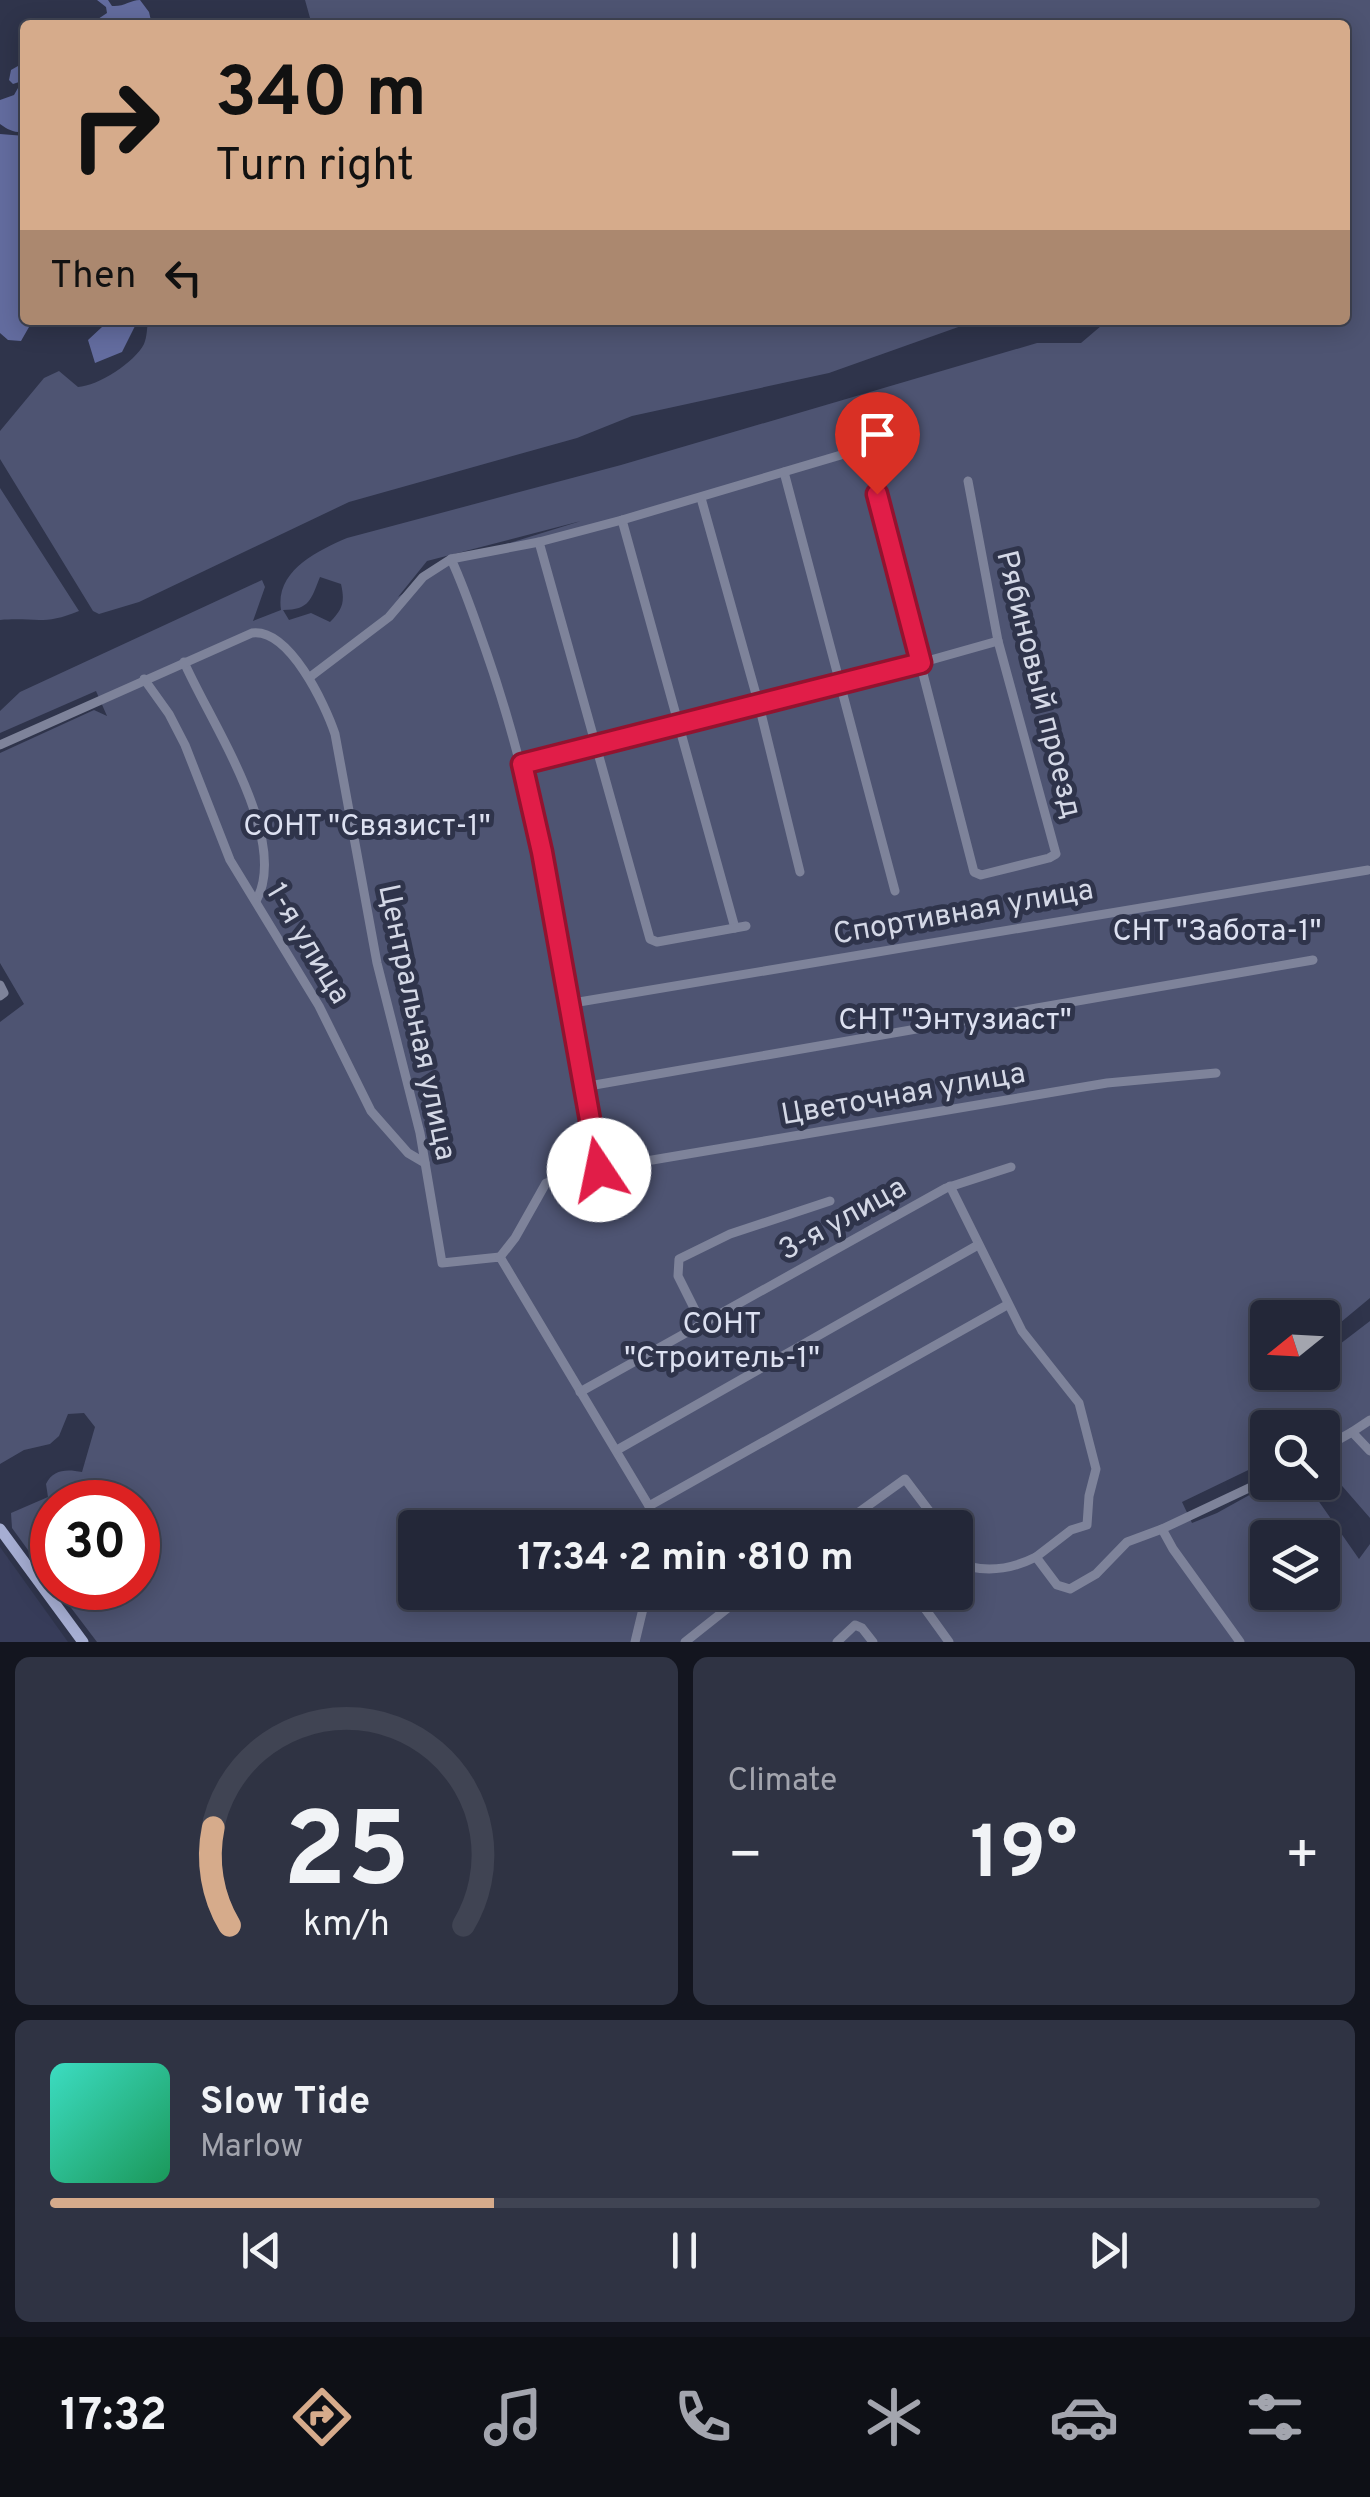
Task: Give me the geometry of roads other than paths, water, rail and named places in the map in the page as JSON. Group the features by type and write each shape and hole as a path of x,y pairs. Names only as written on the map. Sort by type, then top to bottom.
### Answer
{"main road":[{"path":"0,1530 83,1642"}],"street":[{"path":"310,677 396,611 432,569 451,559 622,520 851,452 863,452 868,460 921,663"},
{"path":"784,472 895,891"},
{"name":"Рябиновый проезд","path":"921,663 974,872 980,875 1056,854 998,641 968,481"},
{"path":"701,498 760,706 800,872"},
{"path":"539,542 650,939 657,942 740,927 678,725 622,520"},
{"path":"451,559 522,764 542,852 599,1170"},
{"name":"Центральная улица","path":"184,662 262,632 272,637 310,677 322,698 335,734 376,963 414,1106 442,1263 500,1257"},
{"path":"522,764 842,685 998,641"},
{"path":"0,745 184,662 230,753 259,832 264,864 256,902"},
{"name":"1-я улица","path":"144,680 169,714 185,745 220,838 319,1006 376,1118 408,1153 425,1163"},
{"name":"Спортивная улица","path":"567,1004 1368,870"},
{"path":"583,1088 1313,960"},
{"name":"Цветочная улица","path":"500,1257 546,1184 599,1170 1107,1083 1216,1073"},
{"name":"3-я улица","path":"580,1392 950,1186 1010,1167"},
{"path":"950,1186 1007,1305 1030,1342 1079,1403 1096,1469 1087,1525 1071,1530 1036,1558 1004,1568 973,1567"},
{"name":"3-я улица","path":"702,1324 678,1276 679,1259 730,1234 830,1201"},
{"path":"616,1450 978,1245"},
{"path":"500,1257 650,1510"},
{"path":"649,1506 1007,1305"},
{"path":"1340,1439 1370,1420"},
{"path":"1352,1432 1370,1451"},
{"path":"863,1510 905,1479 928,1510"},
{"path":"1036,1558 1057,1585 1063,1590 1070,1589 1096,1574 1127,1542 1250,1488"},
{"path":"1162,1529 1172,1549 1240,1642"},
{"path":"635,1642 643,1610"},
{"path":"684,1642 725,1610"},
{"path":"926,1610 949,1642"},
{"path":"837,1642 854,1624 873,1642"}],"park label":[{"name":"СОНТ \"Связист-1\"","path":"367,825"},
{"name":"СНТ \"Забота-1\"","path":"1217,930"},
{"name":"СНТ \"Энтузиаст\"","path":"955,1019"},
{"name":"СОНТ \"Строитель-1\"","path":"722,1340"}]}
